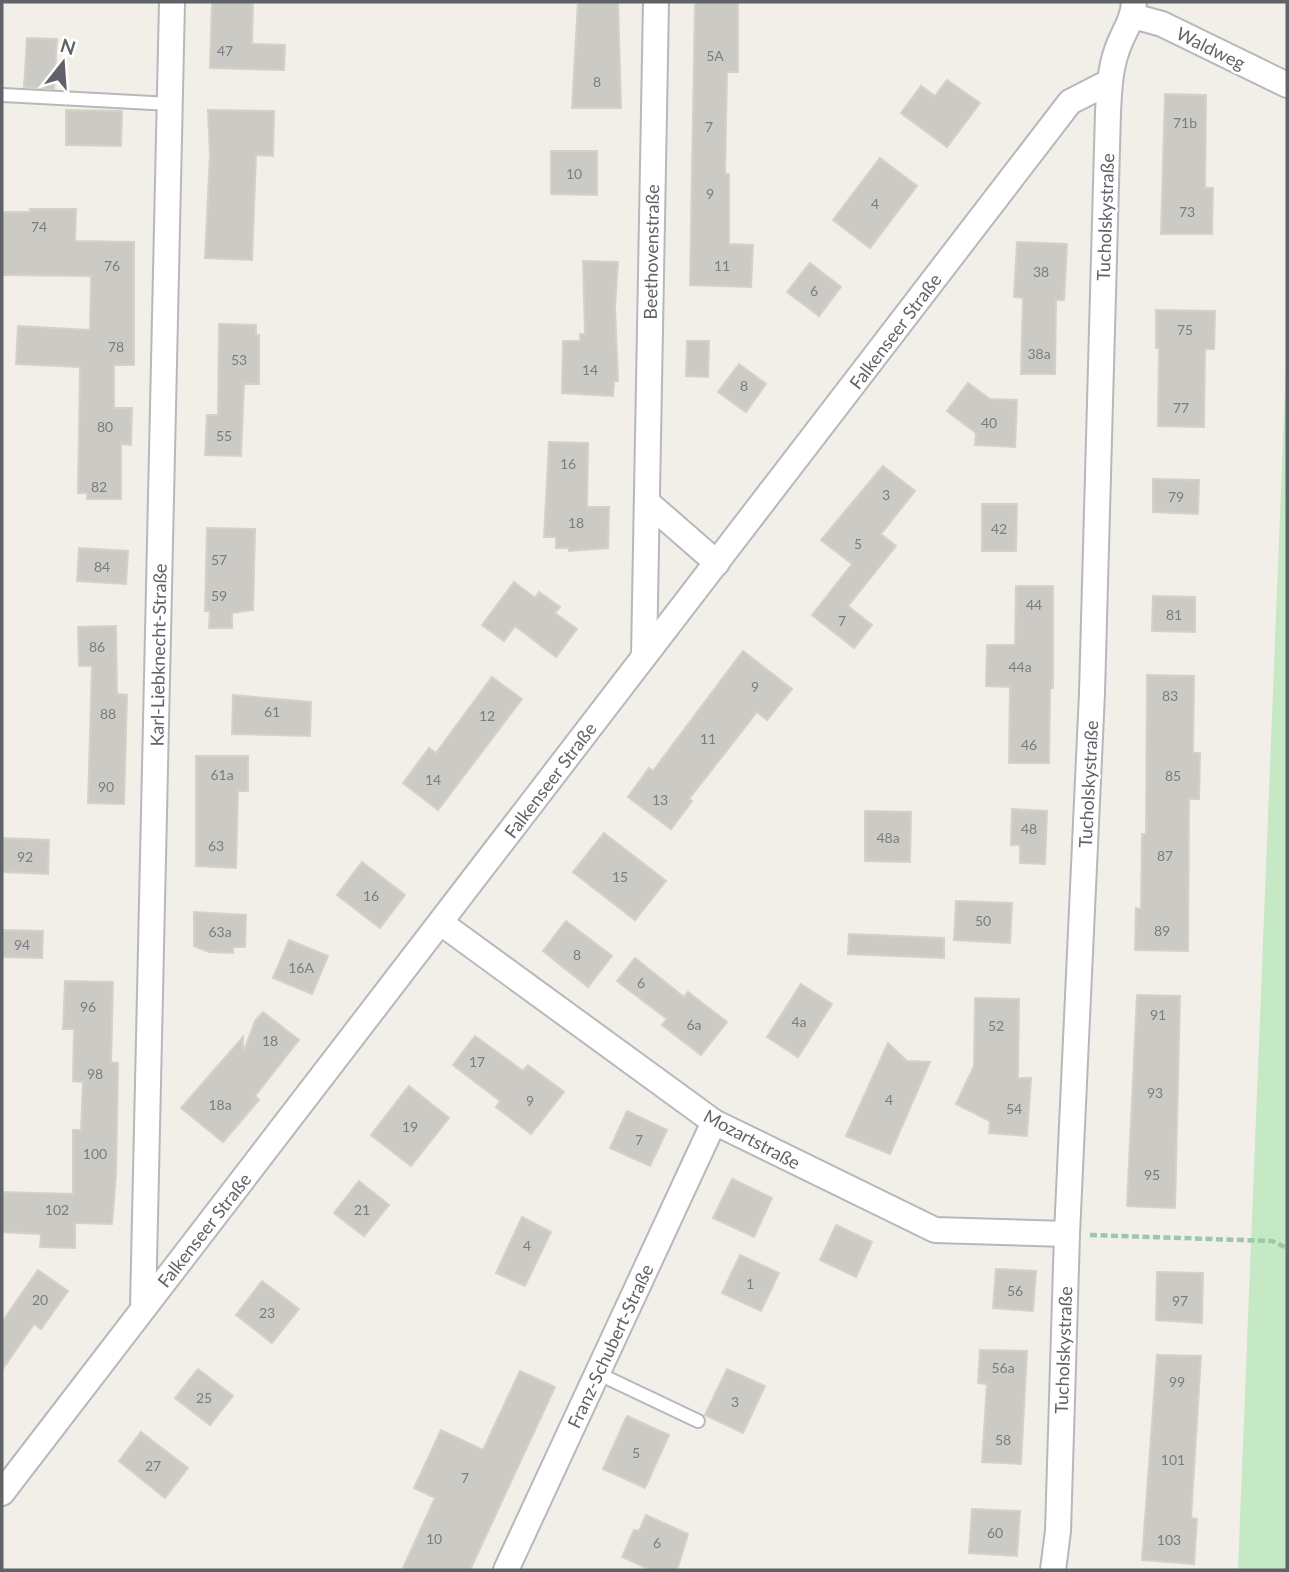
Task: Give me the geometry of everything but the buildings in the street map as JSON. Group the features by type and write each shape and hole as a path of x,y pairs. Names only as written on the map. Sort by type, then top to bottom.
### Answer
{"street":[{"name":"Karl-Liebknecht-Straße","path":"143,1308 172,2"},
{"name":"Beethovenstraße","path":"644,656 656,2"},
{"name":"Tucholskystraße","path":"1053,1570 1058,1531 1066,1234 1092,693 1110,82 1117,50 1134,9"},
{"name":"Waldweg","path":"1134,9 1287,85"},
{"name":"Falkenseer Straße","path":"2,1493 1070,102 1110,82"},
{"path":"647,502 716,563"},
{"name":"Mozartstraße","path":"442,923 714,1122 934,1230 1066,1234"},
{"name":"Franz-Schubert-Straße","path":"506,1570 714,1122"}],"lane":[{"path":"3,95 171,104"},
{"path":"597,1373 698,1421"}],"path":[{"path":"1066,1234 1272,1241 1287,1248"}],"green space":[{"path":"1287,340 1287,1570 1238,1570"}]}
